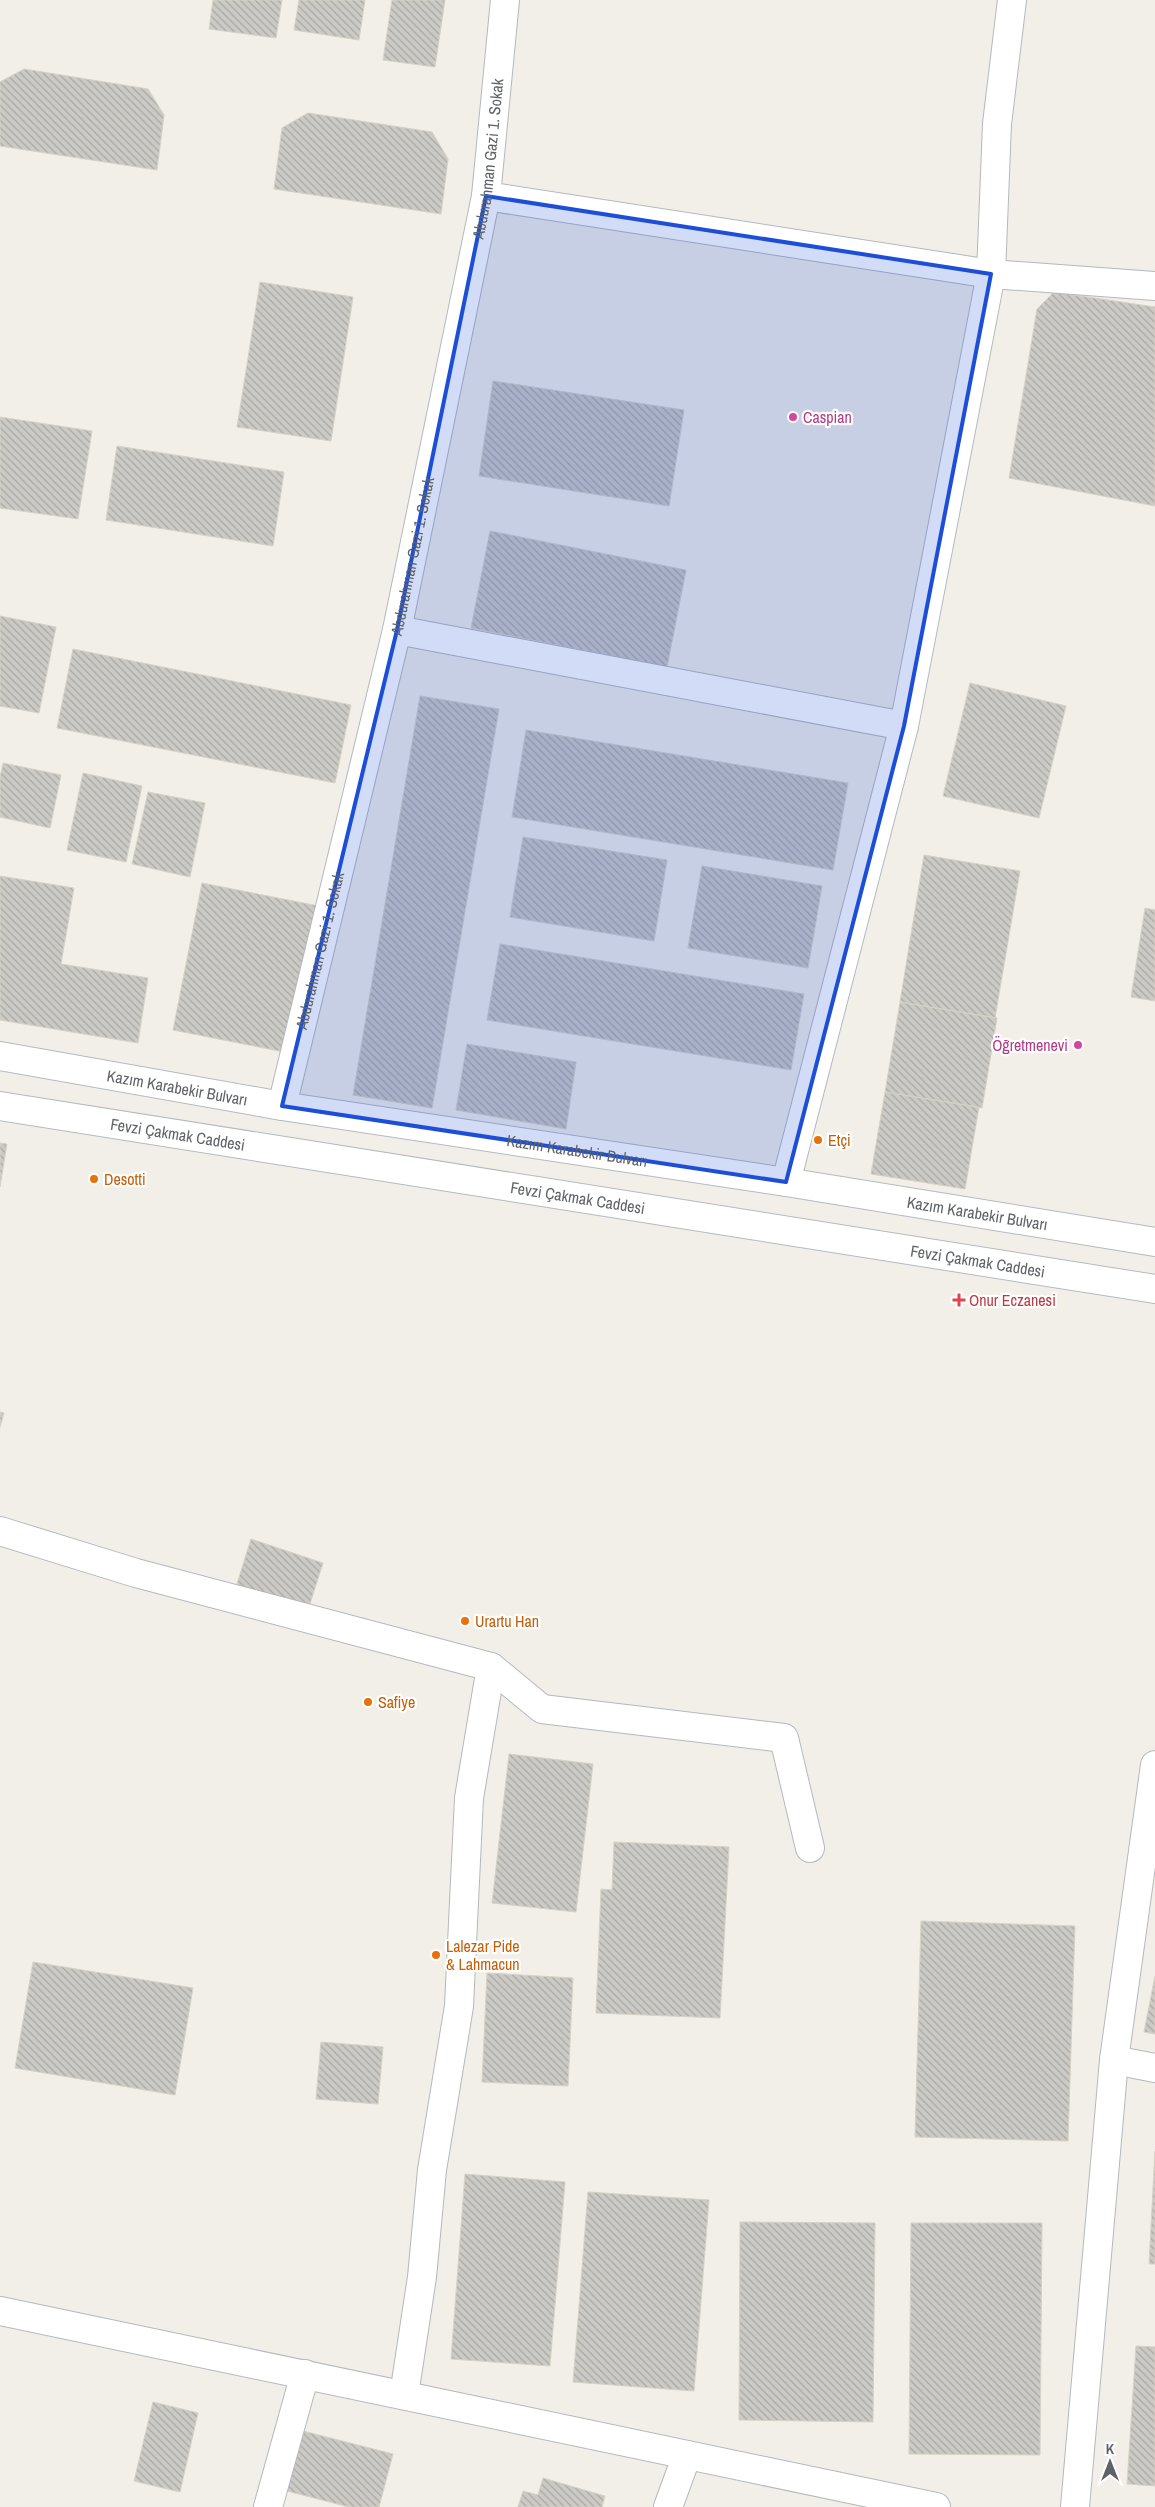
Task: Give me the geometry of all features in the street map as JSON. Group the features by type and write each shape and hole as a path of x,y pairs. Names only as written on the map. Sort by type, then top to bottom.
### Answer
{"street":[{"name":"Abdurahman Gazi 1. Sokak","path":"282,1106 398,630 486,196 505,0"},
{"path":"786,1182 904,726 991,274 997,124 1012,0"},
{"path":"486,196 991,274 1155,286"},
{"path":"398,630 904,726"},
{"name":"Kazım Karabekir Bulvarı","path":"0,1056 282,1106 786,1182 1155,1242"},
{"name":"Fevzi Çakmak Caddesi","path":"0,1106 1155,1288"},
{"path":"0,1531 136,1572 491,1667 542,1710 784,1738 810,1848"},
{"path":"404,2395 422,2277 432,2170 459,2006 469,1798 491,1667"},
{"path":"1075,2507 1114,2060 1155,1765"},
{"path":"1114,2060 1155,2068"},
{"path":"0,2311 936,2507"},
{"path":"268,2507 305,2374"},
{"path":"668,2507 687,2455"}],"highlighted area":[{"path":"486,196 991,274 904,726 786,1182 282,1106 397,630"}],"building":[{"path":"213,0 282,0 276,38 209,29"},
{"path":"299,0 365,0 359,40 294,30"},
{"path":"392,0 445,0 435,67 383,60"},
{"path":"24,69 148,89 164,115 157,170 0,146 0,82"},
{"path":"308,113 432,132 448,159 441,214 274,189 282,128"},
{"path":"260,282 353,297 331,441 237,427"},
{"path":"1054,292 1155,307 1155,506 1009,478 1037,309"},
{"path":"493,381 684,410 669,506 479,476"},
{"path":"0,417 92,431 78,519 0,508"},
{"path":"117,446 284,472 273,546 106,520"},
{"path":"490,531 686,570 667,667 471,628"},
{"path":"0,616 56,627 39,713 0,706"},
{"path":"73,649 351,705 335,783 57,728"},
{"path":"970,683 1066,706 1039,818 943,796"},
{"path":"420,696 499,709 432,1108 353,1095"},
{"path":"526,730 848,783 833,870 512,817"},
{"path":"3,763 61,775 50,828 0,817 0,778"},
{"path":"83,773 142,786 126,862 67,850"},
{"path":"148,792 205,803 190,877 132,864"},
{"path":"523,837 667,860 654,941 510,917"},
{"path":"924,855 1020,871 995,1018 900,1002"},
{"path":"702,866 822,886 808,968 688,948"},
{"path":"0,876 74,888 61,964 148,978 138,1043 0,1020"},
{"path":"202,883 324,907 294,1054 173,1030"},
{"path":"1145,908 1155,910 1155,1001 1131,997"},
{"path":"500,944 804,994 791,1070 487,1020"},
{"path":"900,1002 997,1018 982,1108 885,1092"},
{"path":"467,1044 576,1062 566,1129 456,1110"},
{"path":"885,1092 979,1107 965,1189 871,1174"},
{"path":"0,1143 7,1144 0,1187"},
{"path":"0,1412 4,1413 0,1427"},
{"path":"251,1539 323,1563 307,1613 235,1590"},
{"path":"509,1754 593,1764 576,1912 492,1903"},
{"path":"614,1842 729,1847 720,2018 596,2013 601,1889 612,1890"},
{"path":"921,1921 1075,1926 1068,2141 915,2137"},
{"path":"33,1962 193,1988 175,2095 15,2068"},
{"path":"487,1973 573,1978 568,2086 482,2082"},
{"path":"1155,1976 1155,2034 1144,2032"},
{"path":"321,2042 383,2047 378,2104 316,2099"},
{"path":"1155,2151 1155,2264 1149,2264"},
{"path":"465,2174 565,2182 550,2366 451,2359"},
{"path":"588,2192 709,2200 694,2391 573,2382"},
{"path":"740,2222 875,2223 873,2422 739,2420"},
{"path":"911,2223 1042,2223 1040,2455 909,2454"},
{"path":"1136,2346 1155,2347 1155,2486 1127,2484"},
{"path":"153,2402 198,2413 180,2492 134,2481"},
{"path":"299,2430 393,2454 379,2507 349,2507 283,2490"},
{"path":"543,2478 605,2496 602,2507 518,2507 523,2491 538,2495"}],"place":[{"name":"Caspian","path":"793,417"},
{"name":"Öğretmenevi","path":"1078,1045"},
{"name":"Etçi","path":"818,1140"},
{"name":"Desotti","path":"94,1179"},
{"name":"Onur Eczanesi","path":"959,1300"},
{"name":"Urartu Han","path":"465,1621"},
{"name":"Safiye","path":"368,1702"},
{"name":"Lalezar Pide & Lahmacun","path":"436,1955"}]}
